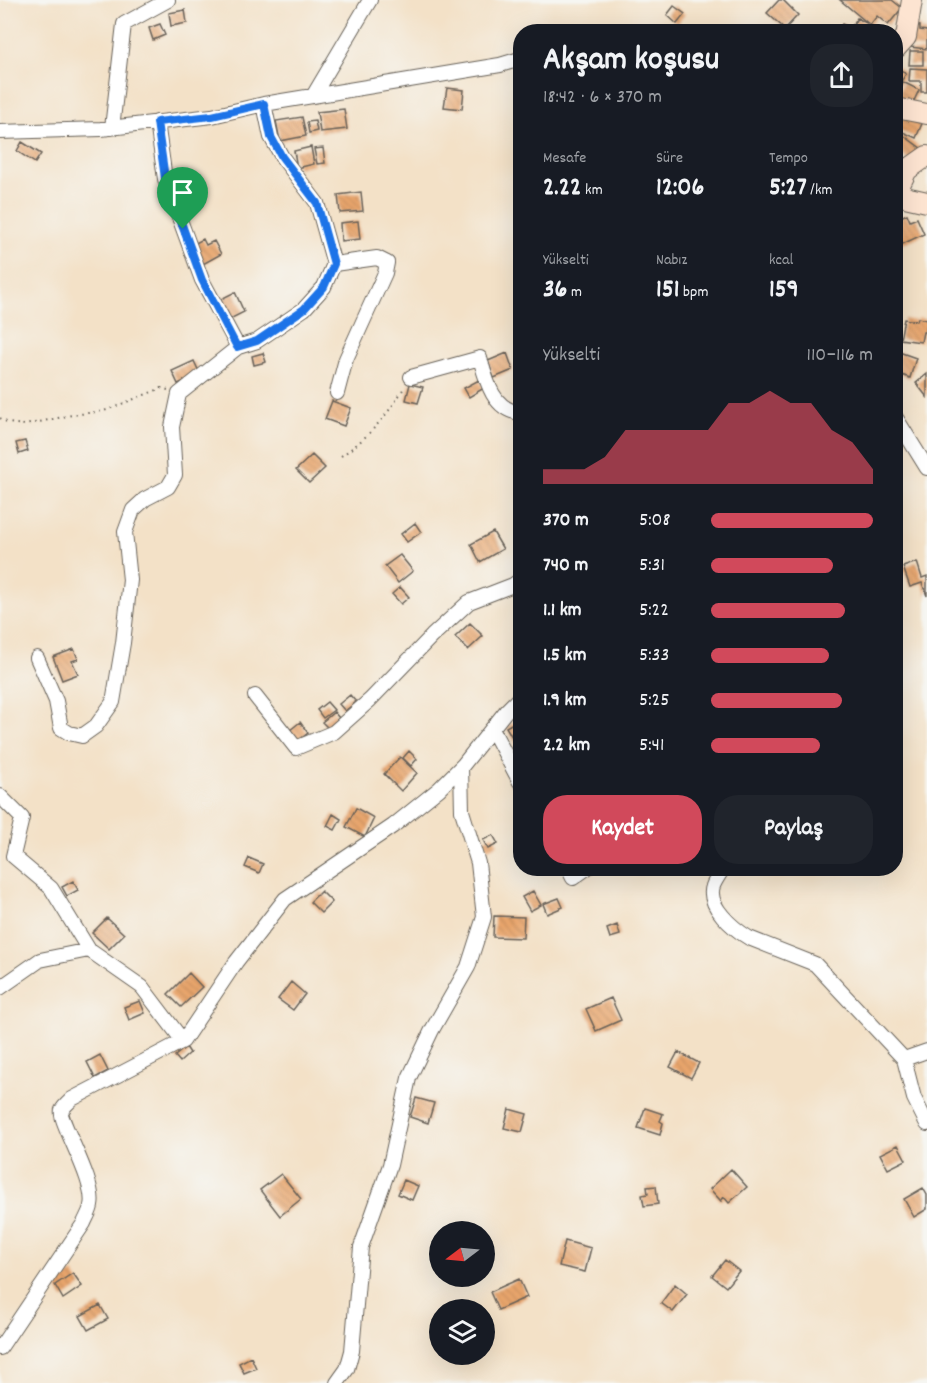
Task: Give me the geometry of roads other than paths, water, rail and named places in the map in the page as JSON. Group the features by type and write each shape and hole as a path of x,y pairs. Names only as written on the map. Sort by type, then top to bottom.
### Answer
{"street":[{"path":"112,128 124,24 168,0"},
{"path":"314,96 370,0"},
{"path":"903,40 906,37 912,0"},
{"path":"0,132 112,128 212,116 264,104 513,61"},
{"path":"37,658 56,701 61,728 69,734 82,735 96,726 113,702 123,643 130,580 125,532 133,510 145,499 168,487 175,475 172,427 179,394 237,347 257,341 304,309 324,287 334,264 317,203 282,157 271,137 264,104"},
{"path":"903,109 927,114"},
{"path":"157,122 165,178 202,280 237,347"},
{"path":"903,179 907,170 927,156"},
{"path":"903,196 927,202"},
{"path":"334,264 376,258 387,263 385,273 346,359 337,393"},
{"path":"411,377 480,358 489,387 500,403 513,412"},
{"path":"903,429 927,468"},
{"path":"255,696 296,747 334,732 370,700 432,636 469,602 513,585"},
{"path":"0,1348 84,1223 92,1205 81,1158 61,1117 62,1109 72,1100 183,1041 236,962 285,899 393,826 439,789 461,767 513,705"},
{"path":"492,729 513,769"},
{"path":"337,1383 347,1369 352,1351 361,1247 390,1165 409,1078 432,1030 468,968 484,917 478,863 462,812 461,767"},
{"path":"0,796 22,819 13,856 51,888 89,950 142,987 183,1041"},
{"path":"718,876 712,886 712,896 717,910 740,933 815,964 904,1059 914,1098 927,1124"},
{"path":"0,988 40,960 89,950"},
{"path":"904,1059 927,1051"}]}
